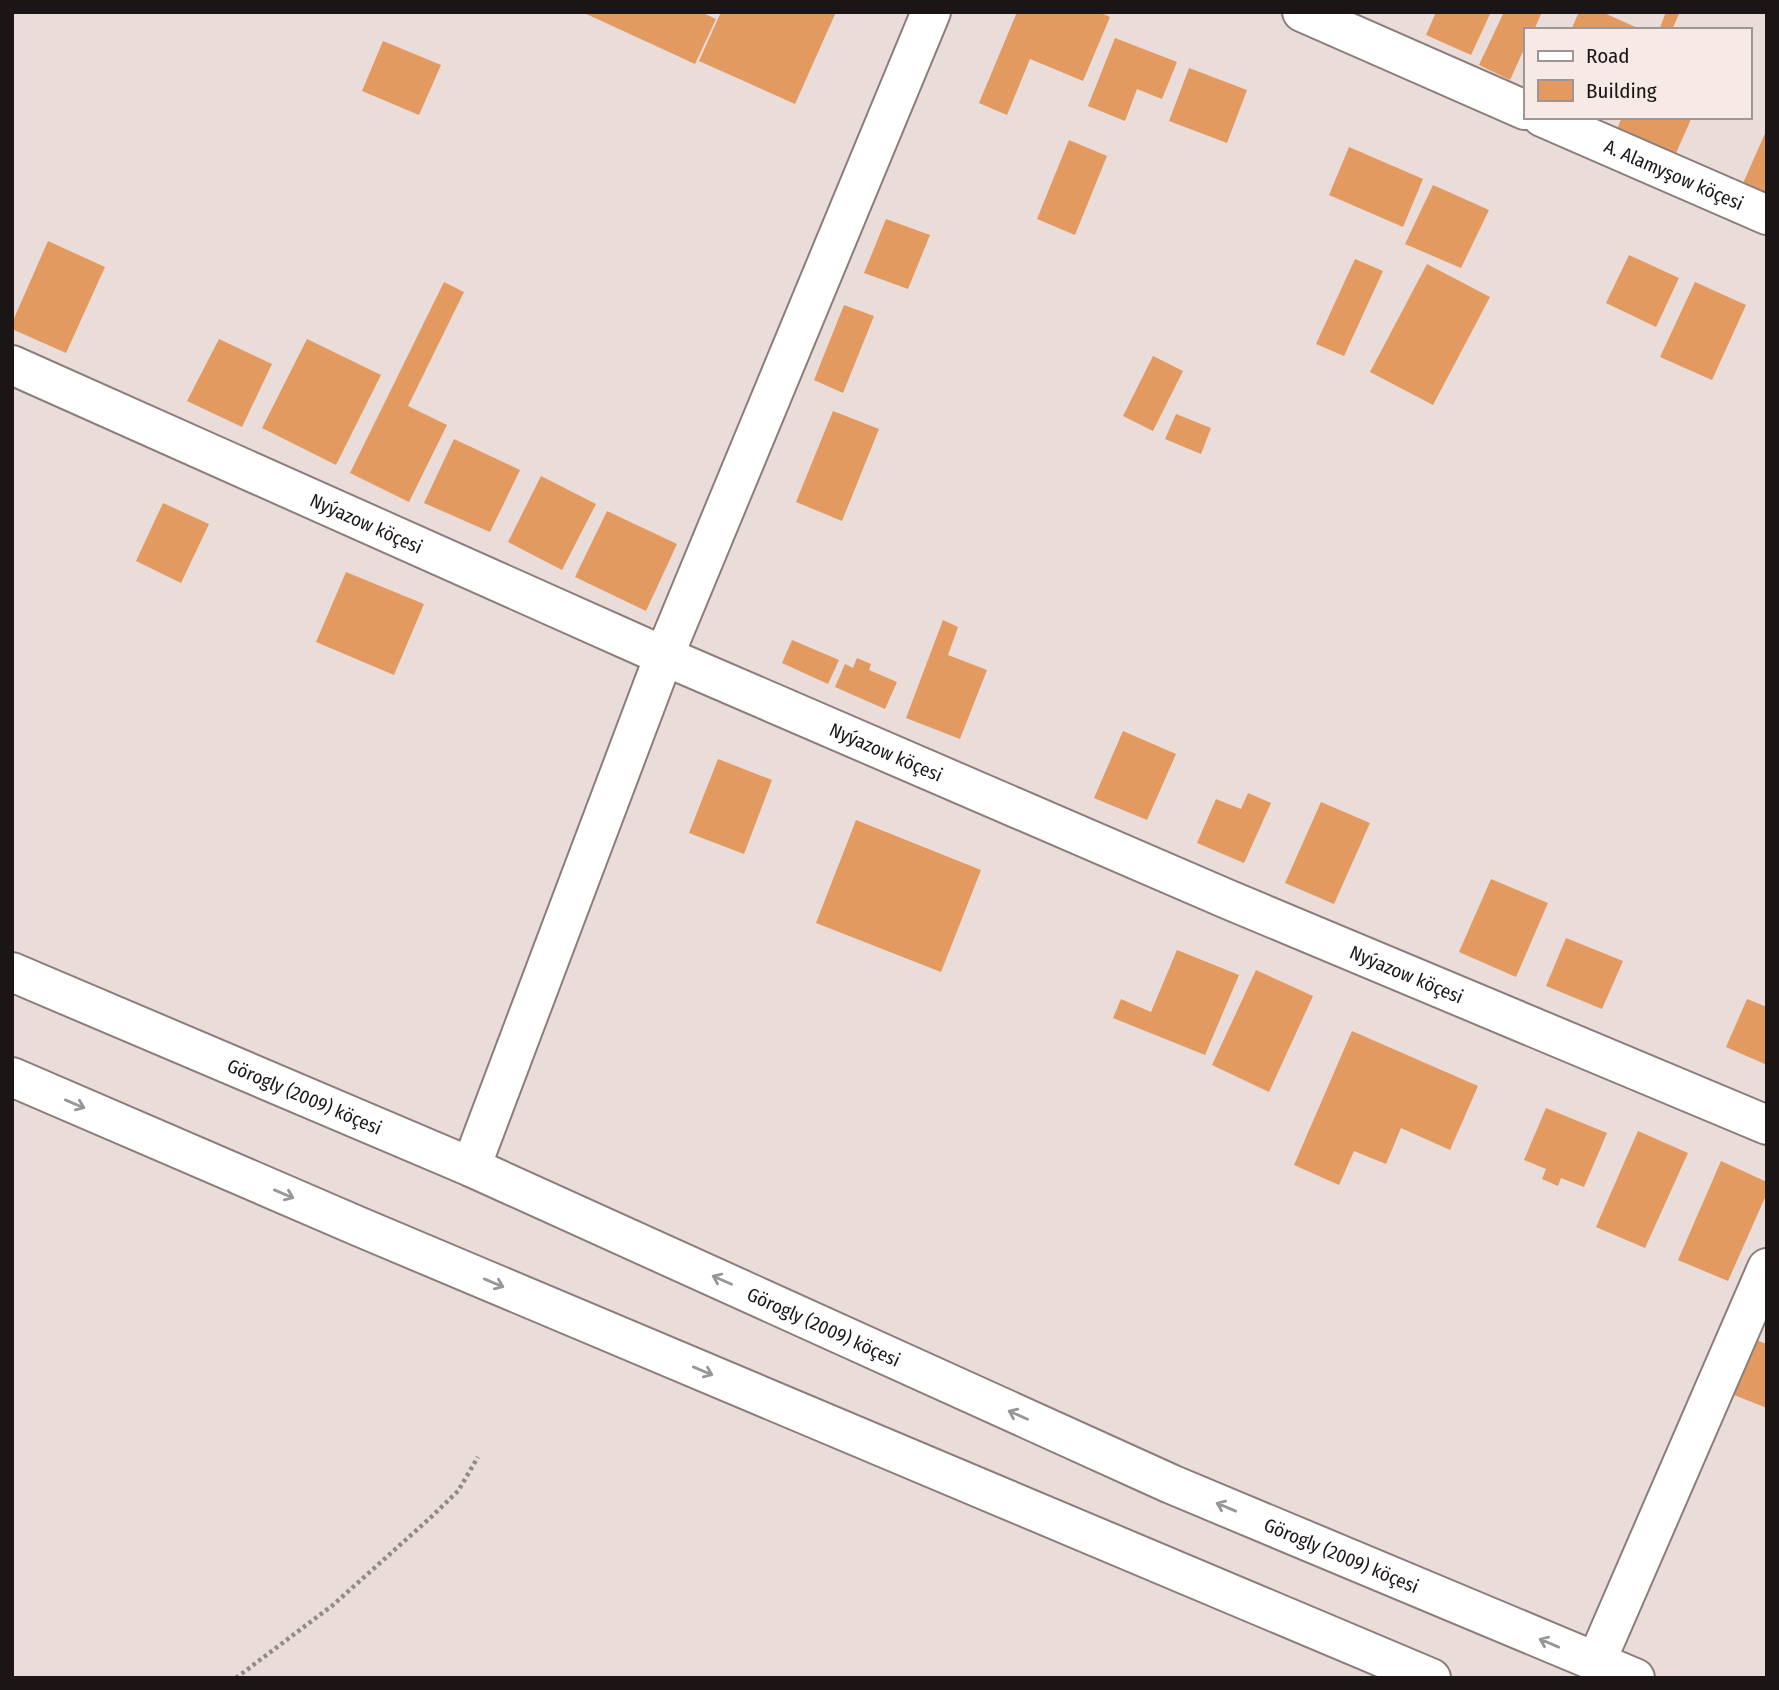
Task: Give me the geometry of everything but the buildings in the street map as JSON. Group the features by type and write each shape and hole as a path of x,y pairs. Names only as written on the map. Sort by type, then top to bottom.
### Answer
{"street":[{"path":"471,1167 664,656 931,12"},
{"path":"1302,12 1524,110"},
{"name":"A. Alamyşow köçesi","path":"1547,119 1767,215"},
{"name":"Nyýazow köçesi","path":"12,365 664,656 1227,899 1767,1125"},
{"name":"Görogly (2009) köçesi","path":"12,972 471,1167 1171,1484 1635,1678"},
{"path":"12,1077 1431,1678"},
{"path":"1596,1662 1767,1268"}],"path":[{"path":"236,1678 333,1605 429,1519 458,1491 478,1457"}]}
